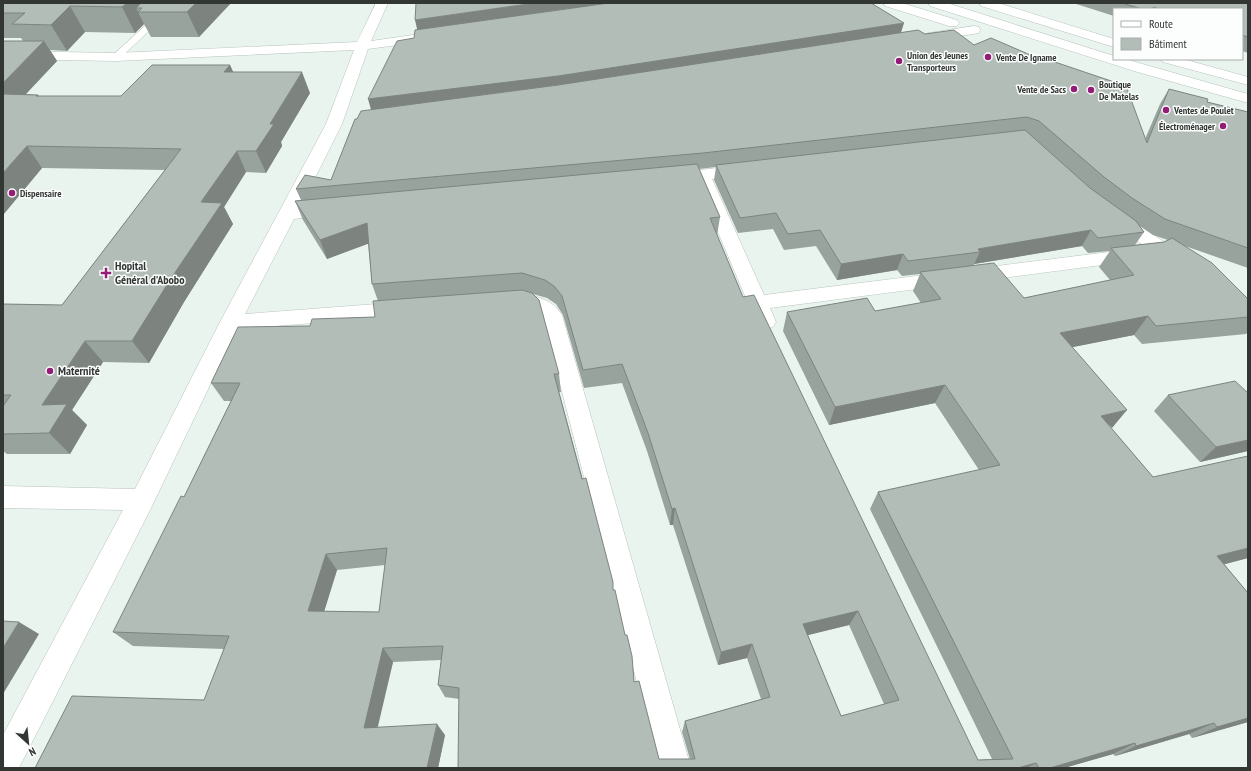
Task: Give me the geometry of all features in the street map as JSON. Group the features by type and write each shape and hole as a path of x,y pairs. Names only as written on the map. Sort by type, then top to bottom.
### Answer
{"street":[{"path":"3,767 142,500 230,322 288,214 342,123 362,46 382,3"},
{"path":"889,3 974,30 1139,68"},
{"path":"934,3 1113,60"},
{"path":"985,3 1113,43"},
{"path":"1025,3 1113,39"},
{"path":"919,39 974,30"},
{"path":"3,55 116,57 362,46 441,35"},
{"path":"1114,60 1248,99"},
{"path":"1172,60 1248,81"},
{"path":"654,180 757,169"},
{"path":"702,175 774,339"},
{"path":"1101,208 1129,228 1194,269"},
{"path":"288,214 344,209"},
{"path":"757,303 1150,253 1129,228"},
{"path":"493,303 525,300 542,304 552,315 675,768"},
{"path":"230,322 422,308"},
{"path":"3,497 142,500"}],"lane":[{"path":"116,57 175,3"}],"building":[{"path":"3,3 127,3 122,7 70,6 51,25 12,24 25,13 3,13"},
{"path":"141,3 196,3 187,12 138,12 142,8 136,8"},
{"path":"416,3 535,3 415,20"},
{"path":"609,3 871,3 904,23 558,76 368,99 397,41 414,38 415,30"},
{"path":"1122,3 1248,3 1248,37 1243,35 1243,8 1139,8"},
{"path":"918,30 925,34 954,30 974,45 991,38 1035,57 1037,56 1126,86 1147,143 1169,89 1208,99 1207,102 1248,112 1248,248 1165,219 1132,198 1104,177 1039,121 1027,117 703,153 296,189 305,175 331,180 355,119 357,119 361,111 558,85"},
{"path":"44,41 3,83 3,42"},
{"path":"152,65 230,65 224,72 302,72 270,124 274,124 256,151 237,151 201,202 222,203 170,280 132,341 85,341 42,405 67,404 49,433 3,434 3,406 11,395 3,395 3,304 62,305 181,149 27,146 3,173 3,94 38,95 36,96 121,96"},
{"path":"1025,130 1090,188 1136,221 1144,232 1098,238 1091,230 978,249 980,252 908,261 903,254 841,264 820,230 788,234 776,213 740,218 716,165"},
{"path":"697,164 720,217 710,218 743,297 754,295 978,760 1013,759 878,492 1000,465 945,385 835,407 787,312 867,298 875,311 941,299 920,272 994,263 1024,298 1134,275 1111,248 1164,242 1172,238 1212,263 1248,299 1248,317 1156,326 1148,316 1060,333 1127,410 1101,416 1153,477 1248,456 1248,548 1217,556 1248,593 1248,718 1217,727 1214,723 1136,746 1135,743 1050,768 1039,768 1036,763 1018,768 458,768 459,688 438,685 443,646 383,648 364,728 437,724 427,768 35,768 72,696 204,700 229,636 113,632 181,496 184,497 240,383 211,383 238,327 310,326 312,319 375,317 373,301 522,290 532,293 539,300 559,374 554,374 582,479 586,478 613,582 613,590 615,590 625,635 627,635 632,656 634,682 639,681 659,759 695,759 685,721 770,697 752,644 721,652 675,508 672,509 648,433 622,364 583,370 562,296 554,286 545,280 522,273 372,284 367,223 320,240 295,201","holes":["387,548 379,612 308,611 326,554","858,611 899,700 841,716 803,624"]},
{"path":"1235,381 1248,393 1248,440 1216,447 1168,395"},
{"path":"3,621 19,622 3,648"}],"place":[{"name":"Vente De Igname","path":"988,57"},
{"name":"Union des Jeunes Transporteurs","path":"899,61"},
{"name":"Vente de Sacs","path":"1074,89"},
{"name":"Boutique De Matelas","path":"1091,90"},
{"name":"Ventes de Poulet","path":"1166,110"},
{"name":"Électroménager","path":"1223,126"},
{"name":"Dispensaire","path":"12,193"},
{"name":"Hopital Général d'Abobo","path":"106,273"},
{"name":"Maternité","path":"50,371"}]}
